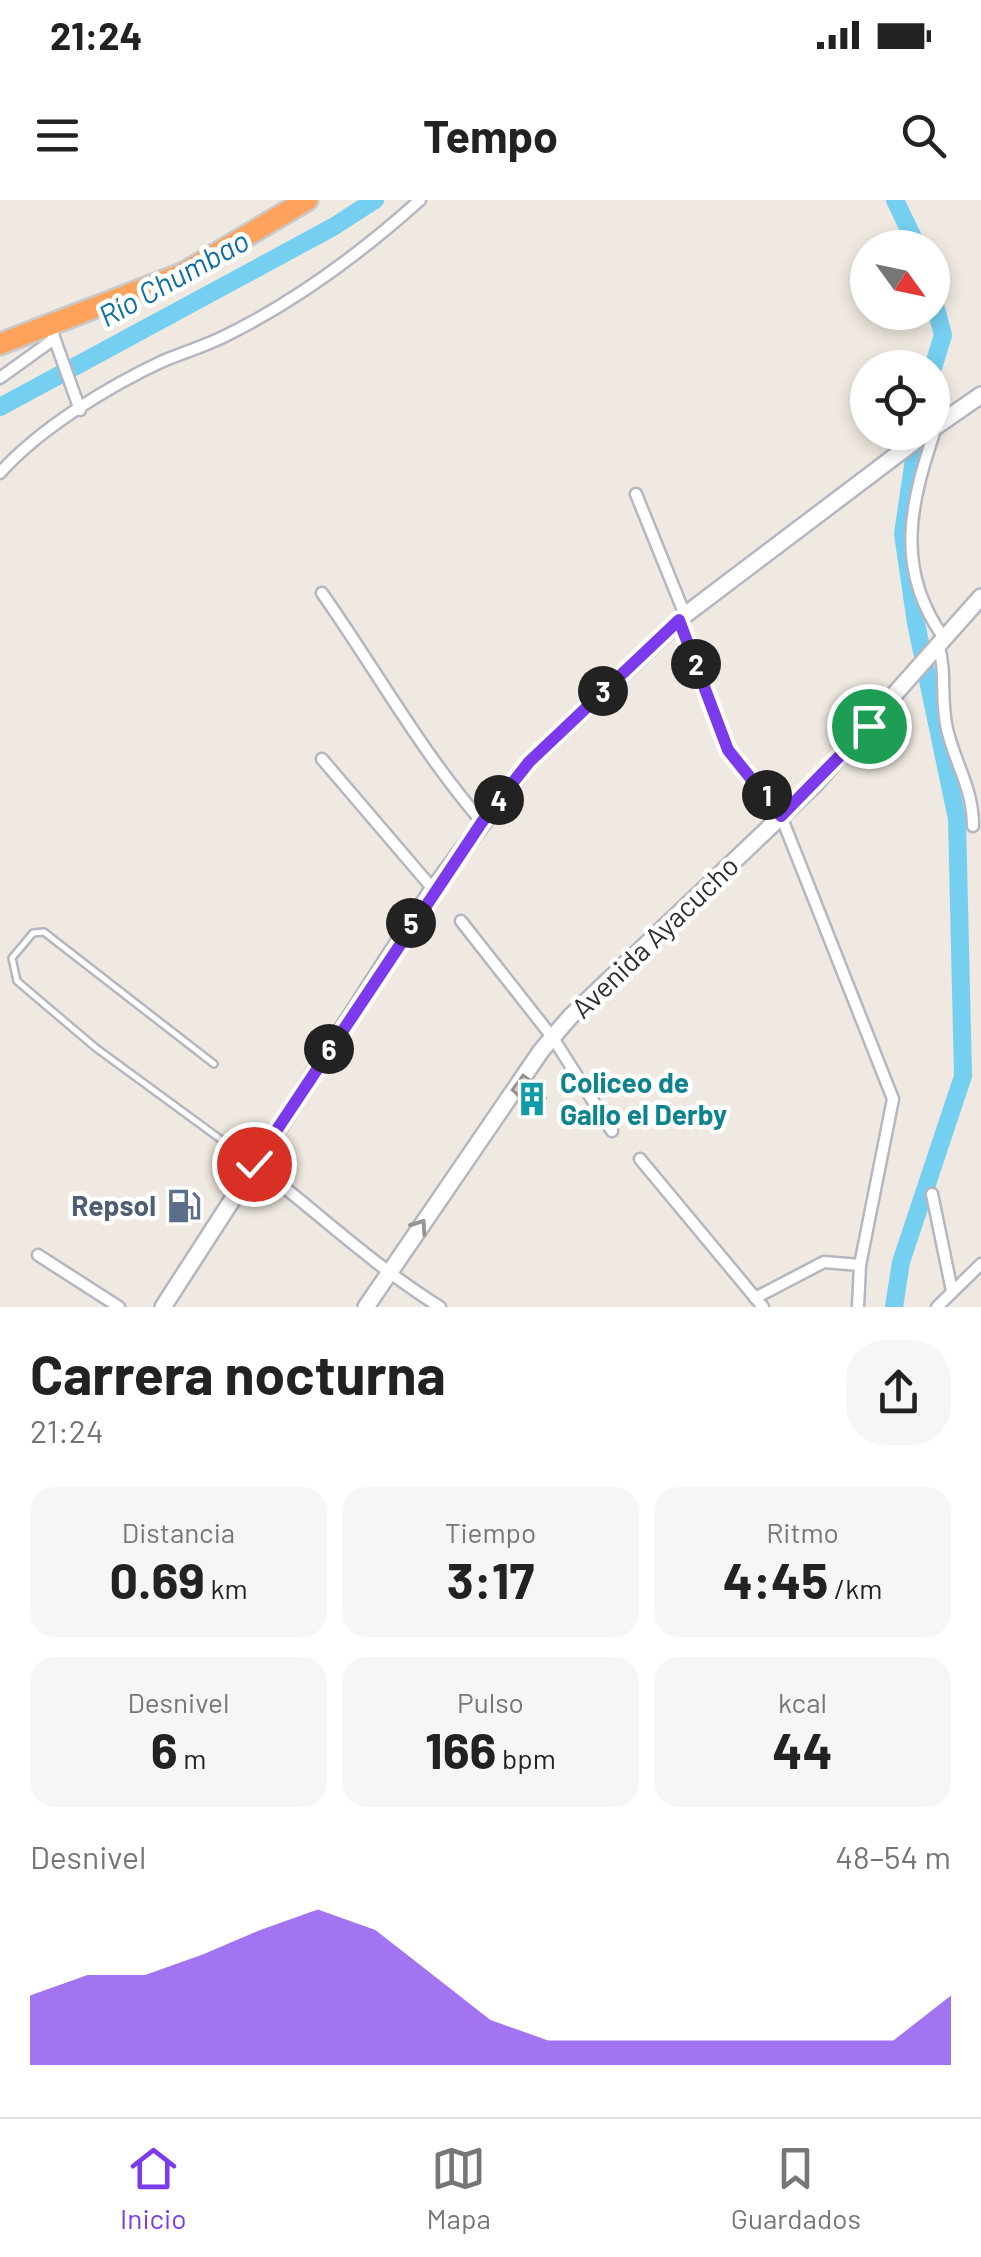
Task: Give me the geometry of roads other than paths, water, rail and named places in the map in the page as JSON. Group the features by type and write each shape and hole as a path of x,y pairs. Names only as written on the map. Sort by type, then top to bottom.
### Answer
{"highway":[{"path":"0,344 52,332 182,274 307,200"}],"main road":[{"path":"950,417 981,395"},
{"path":"163,1307 434,889 529,762 682,618 903,450"},
{"name":"Avenida Ayacucho","path":"366,1307 553,1038 869,726 917,666 981,597"}],"street":[{"path":"0,473 25,445 78,406 261,316 373,242 420,200"},
{"path":"0,377 52,332 78,406"},
{"path":"926,450 908,530 923,598 940,641 947,730 972,791 973,826"},
{"path":"636,494 728,750 781,816 893,1099 860,1264 858,1307"},
{"path":"322,593 370,660 436,769 482,822"},
{"path":"322,759 434,889"},
{"path":"461,922 553,1038 612,1131"},
{"path":"640,1158 759,1302 824,1262 860,1264"},
{"path":"254,1164 329,1221 388,1274 440,1307"},
{"path":"932,1194 952,1291"},
{"path":"38,1256 118,1307"},
{"path":"937,1307 981,1264"}],"lane":[{"path":"214,1064 44,932 33,933 12,958 17,981 43,1004 96,1048 254,1164"}],"waterway":[{"name":"Río Chumbao","path":"0,407 333,227 375,200"},
{"path":"895,200 909,230"},
{"path":"938,350 942,330"},
{"path":"894,1307 901,1262 963,1076 957,819 916,623 903,534 915,450"}],"place":[{"name":"Coliceo de Gallo el Derby","path":"532,1099"},
{"name":"Repsol","path":"184,1206"}]}
